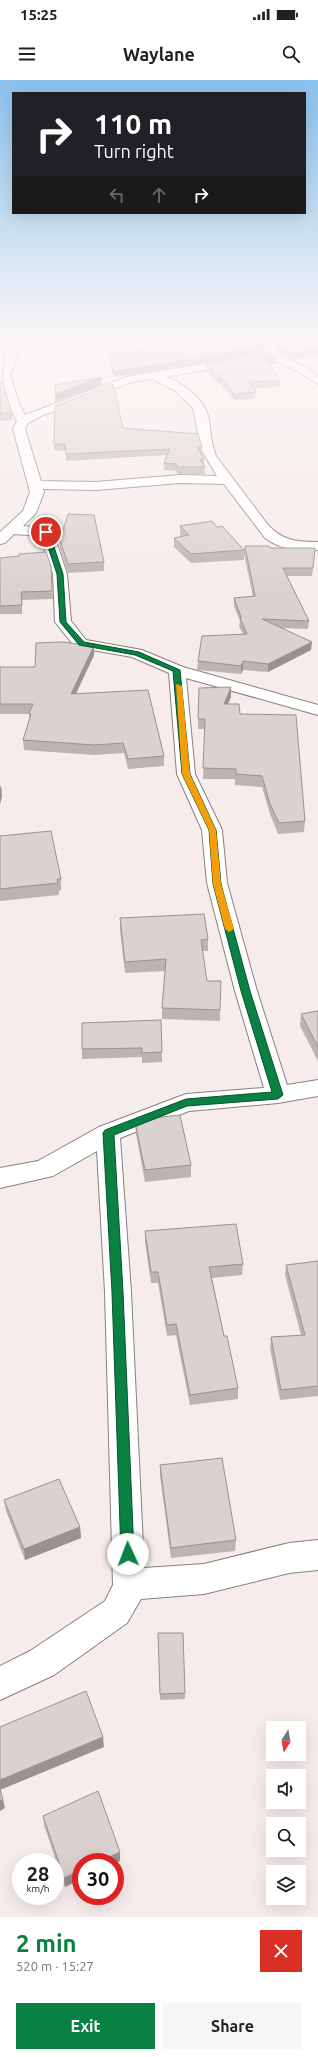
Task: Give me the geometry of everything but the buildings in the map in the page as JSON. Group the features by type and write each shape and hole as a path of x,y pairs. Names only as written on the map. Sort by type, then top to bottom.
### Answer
{"street":[{"path":"7,535 30,513 37,492 19,429 21,425"},
{"path":"201,425 203,437 208,451 226,480 240,495 266,533 284,544 318,546"},
{"path":"35,485 96,486 180,479 226,480"},
{"path":"7,535 46,532 60,574 63,622 81,644 136,653 177,670 318,710"},
{"path":"177,670 186,774 212,830 217,884 246,991 278,1095"},
{"path":"0,1178 44,1169 108,1133 186,1103 278,1095 318,1088"},
{"path":"0,1683 42,1663 116,1612 125,1599 129,1585 118,1292 108,1133"},
{"path":"129,1585 204,1579 289,1558 318,1555"}],"slow traffic":[{"path":"178,686 186,774 212,830 217,884 229,929"}],"route":[{"path":"46,532 60,574 63,622 81,644 136,653 177,670 186,774 212,830 217,884 246,991 278,1095 186,1103 108,1133 118,1292 128,1554"}]}
